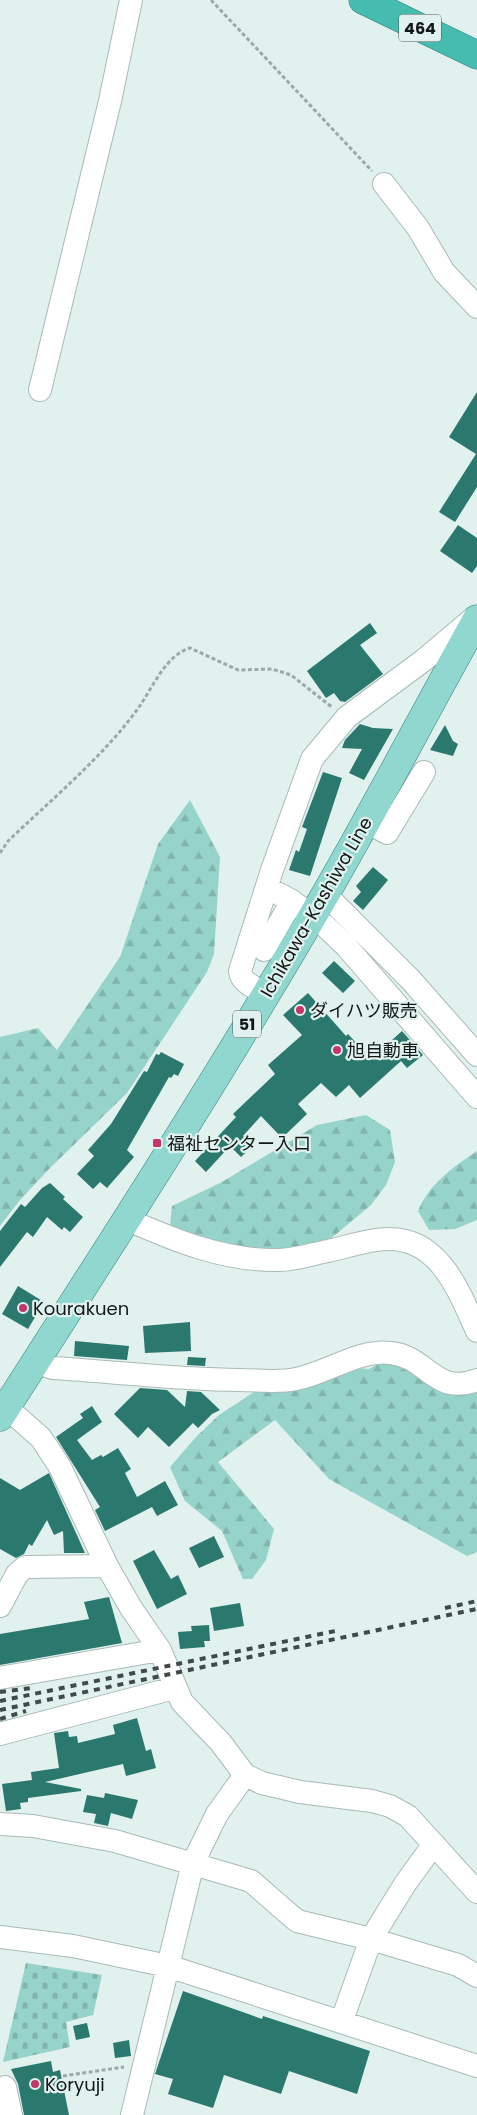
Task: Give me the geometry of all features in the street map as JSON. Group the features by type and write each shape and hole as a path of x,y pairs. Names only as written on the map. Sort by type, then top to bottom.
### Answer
{"highway":[{"name":"464","path":"363,0 477,55"}],"main road":[{"name":"Ichikawa-Kashiwa Line","path":"3,1412 126,1220 326,894 477,619"}],"street":[{"path":"40,390 110,101 131,0"},
{"path":"384,184 418,228 444,272 477,306"},
{"path":"262,949 267,888 312,759 347,716 424,660 477,614"},
{"path":"366,821 387,833 424,772"},
{"path":"267,888 292,901 324,925 346,946 477,1097"},
{"path":"326,894 410,979 477,1055"},
{"path":"266,994 241,977 240,971 262,949 292,901"},
{"path":"126,1220 187,1246 242,1257 281,1260 388,1239 408,1242 432,1254 451,1276 477,1331"},
{"path":"35,1362 52,1368 217,1380 296,1380 369,1354 392,1353 411,1360 445,1383 458,1386 477,1380"},
{"path":"3,1412 41,1438 60,1467 108,1566 131,1608 160,1650 174,1688 182,1702 221,1744 245,1775 262,1783 300,1792 372,1801 390,1806 408,1816 477,1892"},
{"path":"0,1606 17,1574 25,1566 108,1566"},
{"path":"0,1678 160,1650"},
{"path":"0,1734 174,1688"},
{"path":"132,2115 193,1863 217,1814 245,1775"},
{"path":"0,1824 33,1826 115,1841 251,1881 297,1921 371,1939 458,1965 477,1976"},
{"path":"342,2020 371,1939 405,1884 434,1844"},
{"path":"0,1937 73,1946 168,1966 342,2020 477,2066"},
{"path":"0,2089 4,2087 11,2115"}],"path":[{"path":"212,0 384,184"},
{"path":"0,853 8,841 104,748 138,708 159,675 181,651 190,648 238,670 272,669 291,675 313,690 332,708 347,716"},
{"path":"63,2076 144,2064"}],"green space":[{"path":"190,800 220,857 214,954 207,972 127,1093 50,1168 20,1200 0,1226 0,1037 38,1028 57,1050 120,957 158,844"},
{"path":"366,1115 390,1130 395,1162 386,1185 371,1205 329,1240 280,1251 245,1251 170,1226 172,1206 222,1182 317,1125"},
{"path":"477,1151 477,1220 455,1229 429,1230 418,1211 423,1201 435,1184"},
{"path":"389,1358 477,1391 477,1552 467,1556 329,1479 275,1420 218,1462 274,1529 266,1560 252,1579 243,1579 222,1531 185,1501 170,1467 196,1437 219,1415 260,1388 358,1368 369,1369"},
{"path":"26,1963 102,1975 93,2015 66,2022 70,2047 3,2062"}],"building":[{"path":"477,392 477,487 455,522 439,512 476,454 449,437"},
{"path":"458,525 477,538 477,566 472,573 440,551"},
{"path":"370,623 377,633 360,645 383,674 345,702 340,701 334,693 326,698 307,671"},
{"path":"360,724 373,728 393,729 364,780 349,773 362,749 342,748 345,740"},
{"path":"445,725 453,741 458,744 453,756 430,750"},
{"path":"323,772 342,778 310,876 289,870 296,850 299,852 307,829 302,827"},
{"path":"373,867 388,880 363,910 353,901 361,892 356,886"},
{"path":"334,961 355,981 343,993 322,973"},
{"path":"308,993 346,1036 348,1034 371,1059 402,1031 423,1055 407,1068 401,1061 360,1098 349,1085 336,1097 321,1083 298,1104 307,1114 282,1138 261,1116 243,1136 253,1145 241,1157 230,1146 206,1172 195,1161 236,1117 233,1114 275,1074 268,1065 302,1035 283,1015"},
{"path":"161,1052 184,1064 178,1076 174,1074 171,1078 169,1077 127,1150 134,1157 107,1188 100,1182 93,1189 77,1174 94,1156 88,1150 111,1124 144,1071 147,1072 156,1054 159,1055"},
{"path":"50,1183 65,1197 63,1199 83,1217 70,1232 64,1227 62,1230 47,1217 33,1237 27,1232 0,1267 0,1231 21,1204 25,1207 42,1188"},
{"name":"Kourakuen","path":"18,1286 44,1302 28,1329 2,1314"},
{"path":"190,1322 191,1351 145,1353 143,1326"},
{"path":"75,1341 129,1346 127,1360 74,1356"},
{"path":"188,1357 206,1358 205,1366 187,1365"},
{"path":"140,1388 167,1390 185,1407 187,1391 201,1392 220,1410 212,1414 198,1428 193,1423 169,1447 148,1427 138,1438 114,1414"},
{"path":"92,1406 102,1422 77,1440 92,1460 101,1455 103,1457 118,1448 131,1469 125,1473 137,1497 165,1481 178,1505 157,1516 152,1507 105,1531 95,1510 100,1507 56,1437 83,1418 80,1414"},
{"path":"49,1473 85,1553 64,1553 63,1531 54,1535 47,1520 32,1546 29,1544 24,1554 16,1558 0,1549 0,1478 20,1490"},
{"path":"214,1536 224,1557 199,1568 189,1548"},
{"path":"154,1550 171,1579 178,1575 187,1594 157,1609 133,1561"},
{"path":"109,1597 122,1643 0,1665 0,1634 89,1619 84,1602"},
{"path":"240,1603 244,1626 214,1631 210,1608"},
{"path":"209,1625 210,1641 204,1641 205,1647 180,1649 178,1632 192,1631 191,1626"},
{"path":"137,1718 146,1751 151,1749 156,1768 126,1776 123,1764 45,1782 81,1789 81,1791 28,1798 28,1802 20,1803 21,1809 6,1811 2,1784 32,1780 31,1772 59,1768 54,1733 68,1731 69,1737 77,1736 78,1743 115,1734 113,1725"},
{"path":"105,1793 138,1800 132,1819 111,1813 108,1826 94,1823 96,1814 83,1812 87,1795 104,1798"},
{"path":"183,1991 262,2019 263,2016 370,2051 357,2094 289,2071 281,2094 224,2075 213,2108 168,2094 173,2079 155,2074"},
{"path":"87,2023 90,2037 76,2040 73,2026"},
{"path":"129,2040 131,2056 115,2058 113,2043"},
{"path":"51,2061 53,2072 60,2070 69,2115 24,2115 18,2084 11,2069"}],"railway":[{"path":"445,1608 477,1601"},
{"path":"0,1710 477,1609"},
{"path":"0,1701 340,1630"},
{"path":"0,1692 32,1688"},
{"path":"0,1719 26,1711"}],"place":[{"name":"ダイハツ販売","path":"300,1010"},
{"name":"旭自動車","path":"337,1050"},
{"name":"福祉センター入口","path":"157,1143"},
{"name":"Kourakuen","path":"23,1308"},
{"name":"Koryuji","path":"35,2084"}]}
